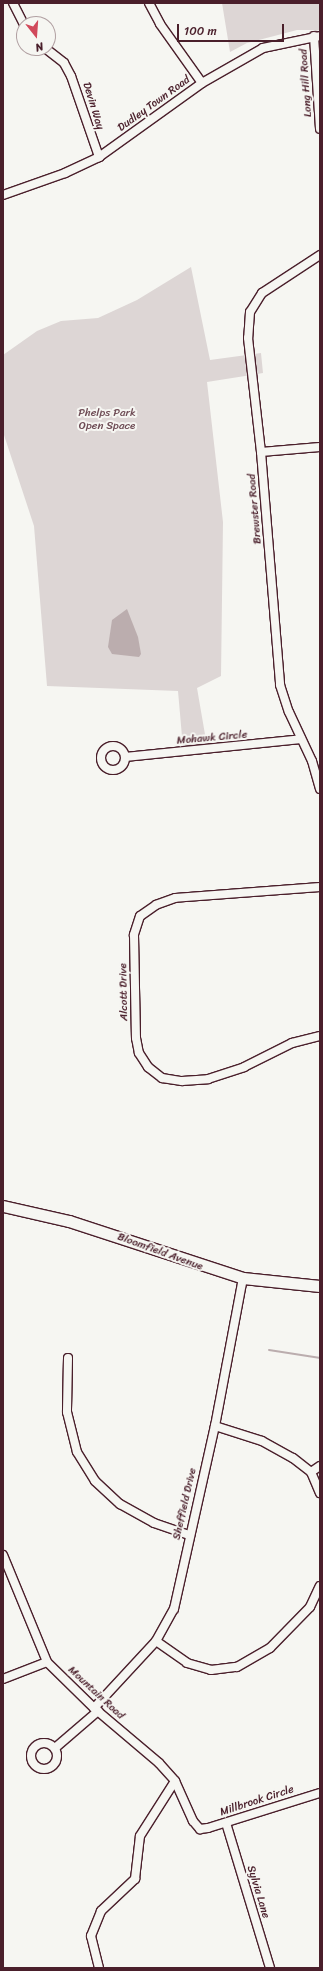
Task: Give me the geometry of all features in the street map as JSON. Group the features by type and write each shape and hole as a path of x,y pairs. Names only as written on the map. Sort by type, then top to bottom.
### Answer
{"main road":[{"name":"Bloomfield Avenue","path":"3,1206 69,1221 243,1278 320,1286"}],"street":[{"path":"13,3 20,16"},
{"path":"148,3 160,24 202,83"},
{"name":"Dudley Town Road","path":"3,194 65,173 99,157 202,83 263,48 317,36"},
{"name":"Long Hill Road","path":"317,36 320,129"},
{"name":"Devin Way","path":"54,56 64,64 71,76 99,157"},
{"name":"Brewster Road","path":"320,255 262,293 250,312 248,338 261,452 280,685 301,739 312,761 320,789"},
{"path":"261,452 320,447"},
{"name":"Mohawk Circle","path":"125,757 301,739"},
{"name":"Alcott Drive","path":"320,887 175,898 156,905 140,916 134,935 136,1038 139,1053 148,1066 162,1078 182,1081 208,1079 244,1067 292,1044 320,1036"},
{"name":"Sheffield Drive","path":"55,1748 96,1710 156,1641 174,1609 188,1535 215,1426 243,1278"},
{"path":"68,1358 67,1412 77,1452 95,1481 120,1504 154,1522 188,1535"},
{"path":"215,1426 262,1441 311,1472 320,1493"},
{"path":"311,1472 320,1466"},
{"name":"Mountain Road","path":"3,1555 47,1662 96,1710 159,1763 175,1781 193,1821 200,1829"},
{"path":"156,1641 187,1664 211,1670 237,1667 270,1648 310,1607 317,1598 320,1586"},
{"path":"3,1679 47,1662"},
{"path":"99,1968 91,1936 98,1917 101,1911 135,1878 140,1836 175,1781"},
{"name":"Millbrook Circle","path":"200,1829 226,1823 320,1793"},
{"name":"Sylvia Lane","path":"226,1823 270,1968"}],"green space":[{"path":"222,3 320,3 320,30 297,30 247,43 230,52"},
{"name":"Phelps Park Open Space","path":"191,267 210,360 261,353 263,373 207,382 223,522 221,676 197,688 207,746 183,748 178,691 47,686 34,526 3,432 3,355 37,331 61,321 98,318 137,300"}],"shaded area":[{"path":"127,609 138,637 141,654 139,657 112,654 108,647 112,620"}],"waterway":[{"path":"269,1350 320,1358"}]}
